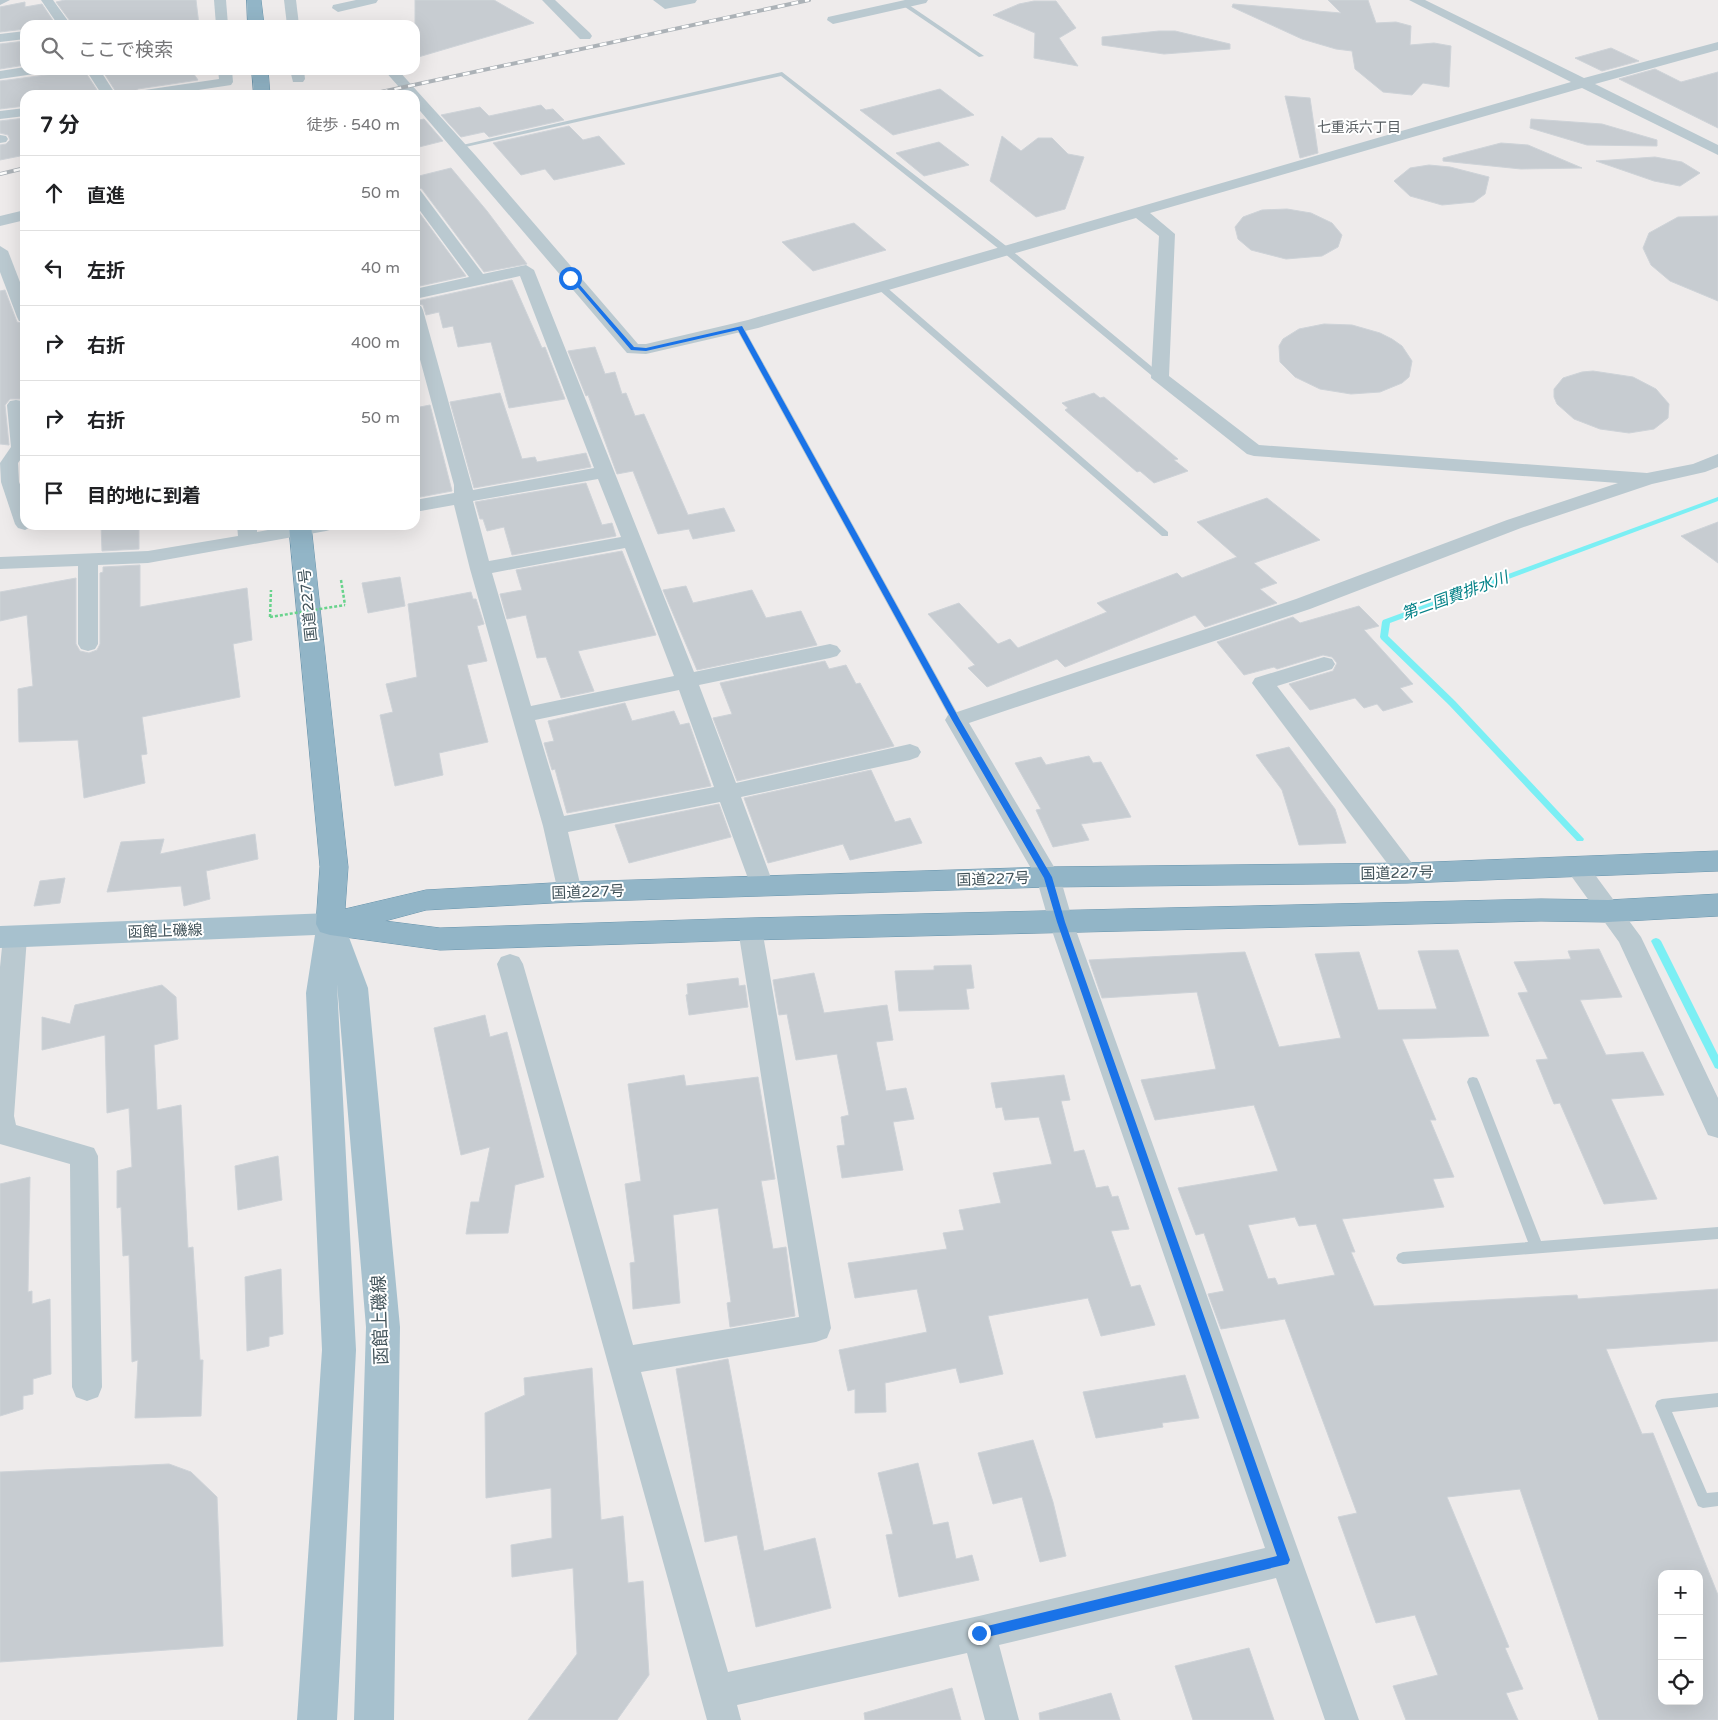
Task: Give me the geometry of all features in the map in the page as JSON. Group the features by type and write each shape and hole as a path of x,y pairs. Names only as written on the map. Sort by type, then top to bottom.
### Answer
{"highway":[{"path":"254,0 256,20"},
{"path":"260,75 262,90"},
{"name":"国道227号","path":"300,530 334,867 330,924 426,900 570,892 1048,877 1407,873 1718,862"},
{"path":"330,924 440,939 750,929 1532,911 1608,911 1718,905"}],"main road":[{"name":"函館上磯線","path":"8,937 330,924 353,988 384,1327 374,1720"},
{"path":"317,1720 339,1350 320,993 330,924"}],"street":[{"path":"0,1 4,0"},
{"path":"48,0 61,20"},
{"path":"220,0 222,20"},
{"path":"290,0 292,20"},
{"path":"335,4 372,0"},
{"path":"548,0 585,36"},
{"path":"659,0 664,5 691,0"},
{"path":"833,20 922,0"},
{"path":"1415,0 1718,151"},
{"path":"335,4 348,20"},
{"path":"0,38 20,36"},
{"path":"420,103 460,146 633,349 646,349 740,328 1583,83 1718,46"},
{"path":"0,75 20,72"},
{"path":"96,75 106,90"},
{"path":"172,90 226,82 225,75"},
{"path":"395,75 409,90"},
{"path":"0,115 20,113"},
{"path":"420,200 479,280"},
{"path":"1138,212 1167,234 1160,378 1254,450 1646,479"},
{"path":"0,221 20,216"},
{"path":"0,251 18,277"},
{"path":"420,293 526,270 687,681 762,886"},
{"path":"420,328 463,485 462,497 480,569 555,826 570,892"},
{"path":"14,406 20,447 8,463 10,482 20,510"},
{"path":"1342,1720 1284,1560 1061,922 1048,877 956,720 1304,604 1514,524 1646,479 1698,468 1718,460"},
{"path":"420,505 605,472"},
{"path":"27,530 35,552 34,561"},
{"path":"0,563 148,556 248,532 269,530"},
{"path":"480,569 632,541"},
{"path":"88,559 88,644"},
{"path":"523,714 830,651"},
{"path":"1324,664 1263,683 1407,873"},
{"path":"555,826 729,792 910,752"},
{"path":"1576,866 1629,937 1718,1127"},
{"path":"621,1361 816,1328 750,929"},
{"path":"8,937 2,1133 84,1156 87,1387"},
{"path":"510,964 720,1706 979,1633 1284,1560"},
{"path":"979,1633 1002,1720"}],"lane":[{"path":"904,4 981,56"},
{"path":"460,146 782,74 1007,251 1160,378"},
{"path":"881,287 1165,534"},
{"path":"740,328 956,720"},
{"path":"1473,1082 1536,1247"},
{"path":"1403,1258 1718,1233"},
{"path":"1718,1400 1662,1406 1703,1501 1718,1499"}],"path":[{"path":"271,590 270,617 345,605 341,580"}],"building":[{"path":"65,0 196,0 198,20 69,20 56,2"},
{"path":"415,0 494,0 534,23 420,57 420,20 415,20"},
{"path":"1328,0 1368,0 1376,23 1396,22 1411,26 1410,45 1434,43 1451,46 1449,87 1423,83 1412,95 1383,92 1355,69 1352,51 1336,49 1302,39 1232,7 1233,4 1341,13"},
{"path":"1034,1 1056,1 1076,28 1059,38 1078,66 1034,58 1035,33 993,15 1019,4"},
{"path":"25,2 25,7 42,4 53,20 20,20 20,30 0,32 0,7"},
{"path":"1175,31 1230,44 1230,49 1164,54 1102,45 1102,37"},
{"path":"20,42 20,66 0,69 0,44"},
{"path":"1611,48 1639,61 1602,71 1575,58"},
{"path":"1655,69 1681,82 1718,72 1718,128 1619,79"},
{"path":"46,75 87,75 97,90 20,90 20,107 0,109 0,81"},
{"path":"105,75 194,75 198,80 136,90 115,90"},
{"path":"940,89 974,115 893,135 860,110"},
{"path":"1285,96 1310,98 1318,153 1300,158"},
{"path":"541,105 546,110 553,109 564,120 489,137 484,132 461,137 441,115 480,107 489,116"},
{"path":"20,119 20,156 0,160 0,145 6,144 10,140 8,135 0,133 0,121"},
{"path":"424,119 443,141 420,147 420,120"},
{"path":"1531,119 1602,124 1657,140 1657,146 1587,145 1530,128"},
{"path":"569,126 583,140 599,136 625,164 554,180 545,169 521,175 493,143"},
{"path":"1002,136 1021,151 1038,138 1052,138 1068,154 1084,157 1065,209 1036,217 990,181"},
{"path":"939,142 969,165 924,176 896,153"},
{"path":"1501,143 1528,145 1582,168 1521,169 1443,161 1443,158"},
{"path":"1655,157 1682,162 1700,173 1680,186 1654,181 1596,161"},
{"path":"1429,165 1450,167 1489,177 1485,194 1474,202 1442,205 1410,196 1394,181 1410,168"},
{"path":"451,168 487,211 527,264 484,272 420,188 420,176"},
{"path":"1287,209 1311,213 1332,223 1342,235 1338,247 1322,256 1286,259 1251,250 1238,239 1235,227 1243,217 1262,210"},
{"path":"420,214 466,276 420,286"},
{"path":"1718,216 1718,301 1670,281 1651,265 1643,248 1649,233 1678,217"},
{"path":"854,223 886,250 813,271 782,242"},
{"path":"512,280 542,348 545,347 565,399 509,408 491,342 458,347 453,326 443,328 439,312 426,315 423,305 420,304 420,300"},
{"path":"5,290 17,322 20,323 20,399 10,399 5,405 9,445 0,444 0,291"},
{"path":"1324,324 1352,325 1380,333 1392,339 1402,346 1412,361 1409,377 1402,383 1380,392 1351,394 1320,389 1295,377 1280,362 1279,346 1283,339 1299,329"},
{"path":"595,347 605,374 615,372 622,394 626,393 635,416 644,414 688,515 724,508 735,531 693,539 689,529 658,534 633,471 617,474 588,395 586,396 568,351"},
{"path":"1593,371 1633,377 1656,389 1669,404 1668,418 1654,429 1629,433 1600,429 1574,419 1557,404 1554,397 1554,389 1563,378 1582,372"},
{"path":"500,393 522,459 535,457 537,462 586,453 591,467 474,488 450,402"},
{"path":"1094,393 1100,398 1104,397 1178,459 1174,460 1188,471 1154,483 1140,471 1137,472 1065,410 1068,408 1062,403"},
{"path":"430,405 452,491 420,497 420,407"},
{"path":"586,483 602,525 612,523 616,536 512,555 504,527 487,531 483,519 480,519 475,502"},
{"path":"1267,498 1320,540 1254,563 1277,583 1260,589 1277,603 1205,627 1195,615 1065,667 1057,659 987,687 968,668 975,665 928,614 959,603 998,644 1010,639 1018,648 1107,612 1097,603 1177,573 1182,578 1237,557 1197,522"},
{"path":"1718,522 1718,563 1681,536"},
{"path":"101,530 139,530 139,549 102,551"},
{"path":"622,551 656,635 578,651 594,691 561,698 546,657 537,658 526,615 507,619 500,594 522,590 516,570"},
{"path":"140,565 140,607 247,588 252,640 233,644 240,697 142,717 147,754 141,755 145,783 84,798 78,740 19,742 18,689 33,686 27,615 0,621 0,592 76,578 76,644 80,651 89,653 97,650 100,644 100,573 103,572 103,567"},
{"path":"400,577 405,606 368,613 362,583"},
{"path":"686,586 693,603 752,590 766,618 801,611 817,645 697,670 663,590"},
{"path":"471,592 473,599 476,599 484,624 477,626 487,661 467,665 488,742 439,753 443,775 395,786 380,715 393,712 386,684 417,677 408,604"},
{"path":"1359,606 1379,626 1364,630 1413,684 1400,688 1413,702 1383,711 1377,704 1364,708 1355,698 1310,710 1289,684 1333,671 1337,663 1332,657 1323,655 1277,669 1274,667 1244,675 1217,642 1293,617 1300,623"},
{"path":"825,661 829,669 846,665 856,684 860,683 894,746 737,781 713,718 732,714 720,683"},
{"path":"625,703 632,721 674,711 680,725 689,723 711,786 567,813 555,769 552,770 544,743 554,741 548,721"},
{"path":"1289,747 1335,809 1346,843 1299,845 1282,790 1256,755"},
{"path":"1089,756 1093,763 1101,762 1131,817 1081,824 1089,840 1053,847 1036,810 1041,809 1015,763 1041,757 1046,765"},
{"path":"871,770 895,822 910,818 922,843 850,860 843,844 768,863 744,798"},
{"path":"719,804 731,837 629,863 615,825"},
{"path":"255,834 258,859 206,871 210,899 184,906 181,886 107,892 121,842 164,839 160,854"},
{"path":"65,878 60,903 34,906 40,881"},
{"path":"1599,949 1622,997 1580,1000 1606,1055 1643,1052 1664,1095 1611,1099 1657,1199 1604,1204 1560,1103 1554,1104 1536,1060 1548,1059 1518,993 1528,992 1514,962 1571,959 1568,951"},
{"path":"1458,950 1489,1036 1402,1039 1436,1120 1430,1120 1454,1177 1433,1179 1444,1207 1342,1219 1355,1252 1351,1252 1374,1306 1577,1295 1578,1299 1718,1289 1718,1341 1606,1349 1642,1434 1653,1433 1718,1595 1718,1720 1599,1720 1520,1489 1447,1497 1509,1647 1505,1648 1523,1689 1506,1693 1518,1720 1406,1720 1393,1686 1438,1675 1415,1615 1376,1623 1338,1517 1357,1513 1285,1319 1221,1329 1208,1294 1224,1291 1204,1233 1196,1235 1178,1188 1278,1171 1254,1105 1155,1120 1141,1080 1216,1069 1197,992 1102,998 1089,960 1245,952 1279,1047 1341,1038 1315,954 1359,952 1378,1010 1437,1009 1418,951","holes":["1295,1217 1299,1226 1316,1224 1335,1275 1278,1285 1275,1278 1268,1279 1248,1225"]},
{"path":"971,965 974,988 966,989 969,1009 899,1011 895,971 934,970 934,966"},
{"path":"814,973 824,1013 887,1005 893,1040 876,1042 886,1091 906,1088 914,1119 893,1122 903,1170 842,1178 837,1146 845,1145 841,1117 849,1115 837,1054 796,1060 787,1014 779,1015 773,980"},
{"path":"738,978 739,986 745,985 748,1007 689,1015 686,995 688,994 687,984"},
{"path":"162,985 176,997 178,1039 154,1045 157,1110 181,1105 188,1248 193,1247 200,1360 203,1360 201,1416 135,1418 138,1360 132,1362 129,1255 123,1256 121,1207 117,1208 117,1171 132,1167 129,1108 107,1113 105,1035 42,1050 42,1017 70,1024 75,1005"},
{"path":"485,1015 490,1037 507,1032 544,1177 515,1185 508,1233 466,1234 471,1202 479,1202 490,1147 461,1155 434,1028"},
{"path":"684,1075 686,1086 758,1077 775,1179 761,1181 773,1249 786,1247 795,1316 730,1327 727,1303 731,1302 718,1208 673,1215 680,1303 633,1309 630,1263 635,1262 625,1184 641,1181 628,1084"},
{"path":"1064,1075 1070,1100 1061,1101 1074,1152 1084,1150 1096,1188 1108,1186 1112,1197 1118,1196 1129,1229 1111,1231 1131,1287 1140,1285 1155,1325 1101,1336 1088,1298 988,1316 1003,1374 960,1383 956,1368 885,1383 886,1412 855,1413 855,1389 848,1391 839,1350 927,1332 917,1289 855,1298 848,1263 947,1249 943,1233 964,1230 959,1210 1001,1203 993,1173 1052,1164 1039,1117 1005,1120 1002,1107 996,1108 991,1083"},
{"path":"278,1156 282,1200 238,1210 235,1166"},
{"path":"30,1177 28,1292 32,1291 32,1304 50,1299 51,1374 33,1379 33,1394 23,1396 23,1409 0,1416 0,1184"},
{"path":"281,1269 283,1334 269,1337 269,1346 247,1351 245,1277"},
{"path":"728,1359 764,1551 815,1538 831,1608 756,1627 737,1535 705,1542 676,1369"},
{"path":"592,1368 601,1520 623,1516 628,1583 643,1581 649,1675 617,1720 528,1720 577,1654 573,1568 512,1577 511,1545 552,1538 551,1488 486,1498 485,1413 525,1395 524,1378"},
{"path":"1185,1375 1199,1418 1162,1423 1163,1427 1096,1438 1083,1392"},
{"path":"1033,1440 1053,1502 1066,1556 1040,1562 1022,1497 993,1504 978,1453"},
{"path":"918,1463 933,1525 948,1522 956,1559 972,1555 979,1580 899,1597 886,1535 893,1534 878,1473"},
{"path":"169,1464 191,1472 217,1497 223,1646 0,1662 0,1472"},
{"path":"1249,1648 1274,1720 1193,1720 1175,1666"},
{"path":"952,1688 961,1720 865,1720 864,1713"},
{"path":"1111,1693 1120,1720 1040,1720 1039,1713"}],"waterway":[{"name":"第二国費排水川","path":"1580,839 1452,703 1384,637 1386,622 1718,499"},
{"name":"第二国費排水川","path":"1656,941 1718,1065"}],"railway":[{"path":"390,90 809,0"},
{"path":"0,174 20,169"}],"district":[{"name":"七重浜六丁目","path":"1359,127"}],"route":[{"path":"570,278 633,349 646,349 740,328 956,720 1048,877 1061,922 1284,1560 979,1633"}]}
